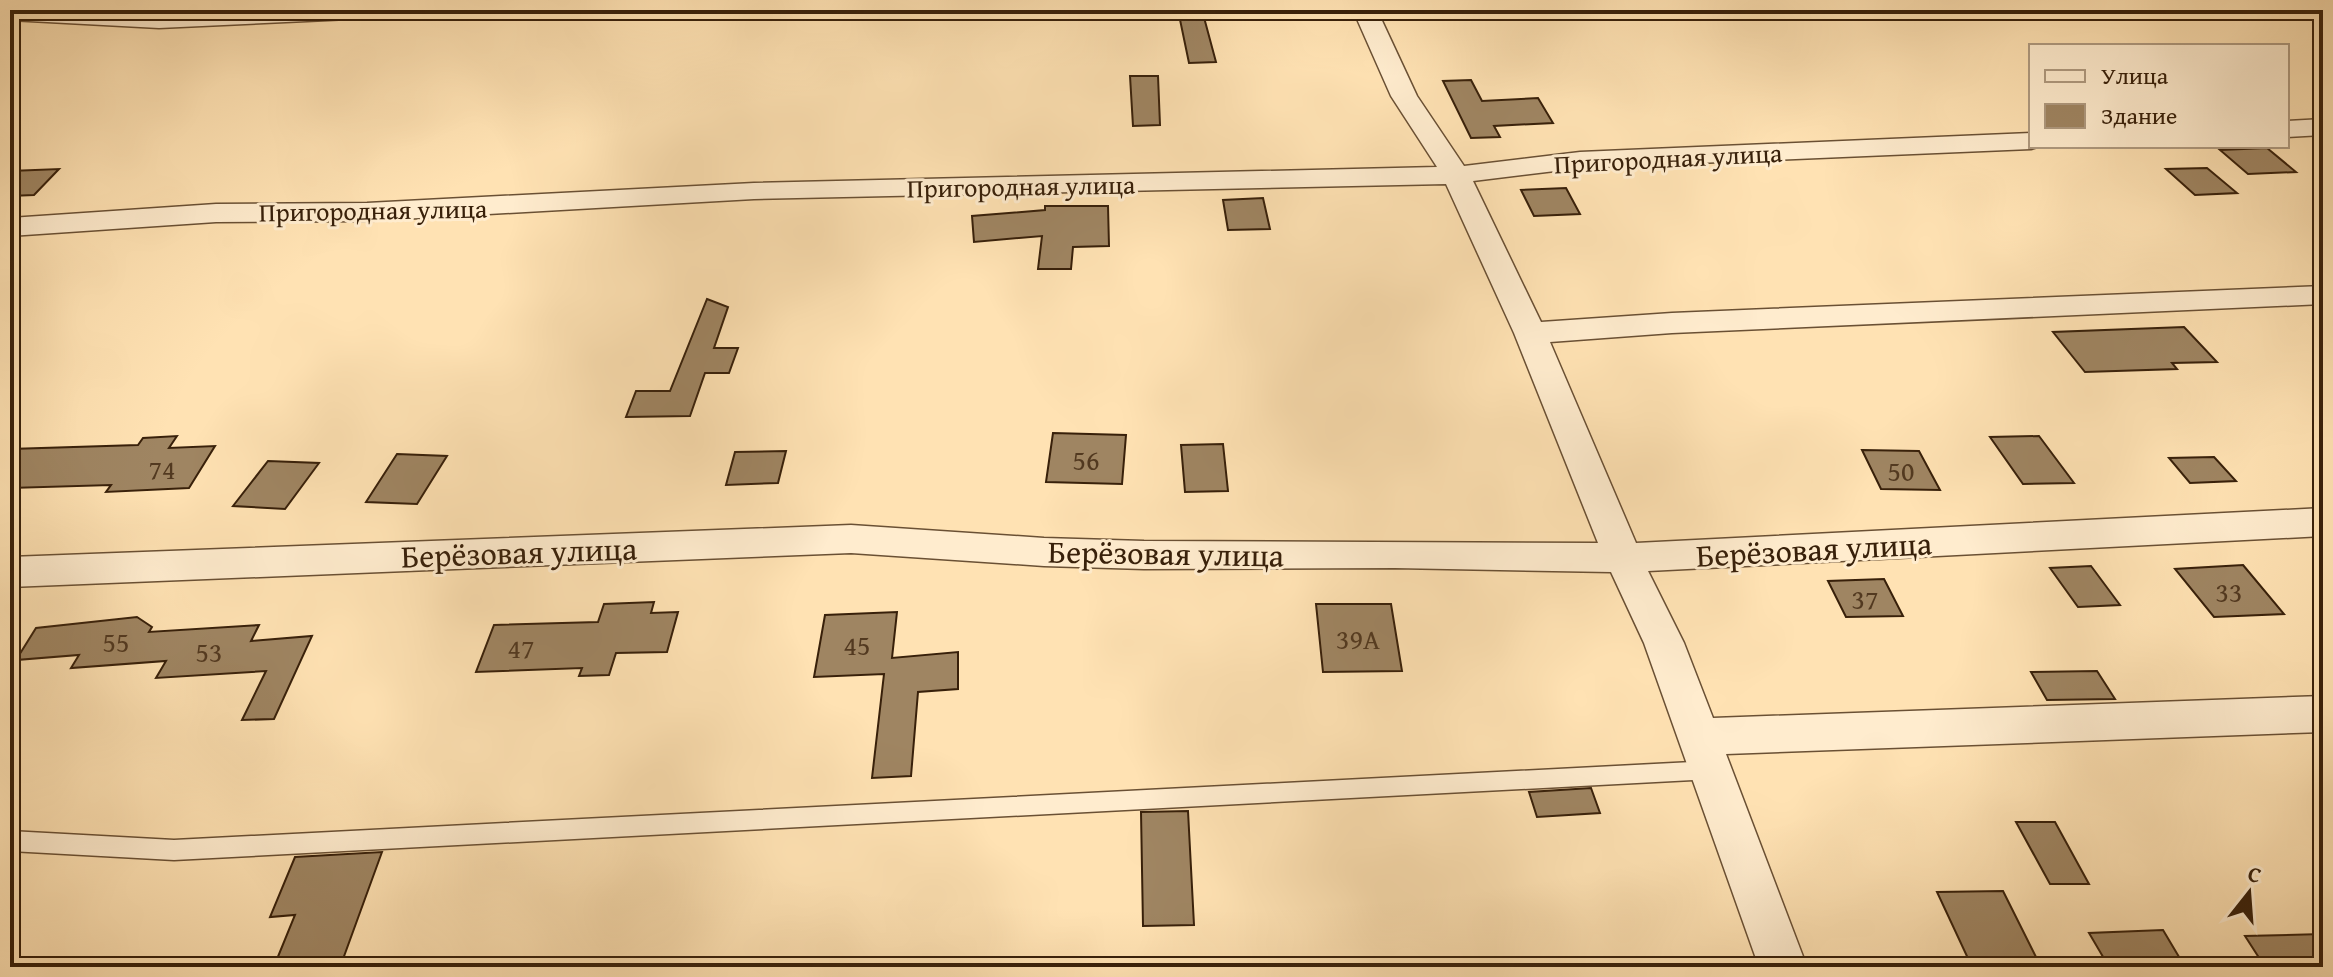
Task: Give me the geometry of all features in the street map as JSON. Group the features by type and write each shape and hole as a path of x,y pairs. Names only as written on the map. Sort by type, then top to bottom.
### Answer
{"street":[{"path":"10,13 159,21 392,10"},
{"path":"1365,10 1404,96 1456,175 1530,333 1623,558 1664,643 1783,967"},
{"path":"2289,129 2323,127"},
{"name":"Пригородная улица","path":"10,227 216,213 413,210 754,191 1456,175 1580,160 2029,141"},
{"path":"1530,333 1688,322 2323,295"},
{"name":"Берёзовая улица","path":"10,572 851,539 1044,552 1144,555 1395,554 1623,558 2323,522"},
{"path":"1706,754 2323,714"}],"lane":[{"path":"10,841 174,850 1706,754"}],"building":[{"path":"1178,10 1202,10 1216,62 1189,63"},
{"path":"1130,76 1158,76 1160,125 1133,126"},
{"path":"1471,80 1482,101 1538,98 1553,123 1494,126 1500,137 1471,138 1443,81"},
{"path":"2267,148 2296,172 2248,174 2220,150"},
{"path":"2207,168 2237,193 2195,195 2166,169"},
{"path":"59,169 34,195 10,196 10,171"},
{"path":"1566,188 1580,214 1534,216 1521,190"},
{"path":"1263,198 1270,229 1228,230 1223,200"},
{"path":"1045,206 1108,206 1109,246 1073,247 1071,269 1038,269 1042,236 974,242 972,216 1045,210"},
{"path":"707,299 728,307 714,348 738,348 729,373 705,373 690,416 626,417 636,391 670,391"},
{"path":"2184,327 2217,362 2172,363 2177,369 2085,372 2053,332"},
{"path":"1053,433 1126,435 1122,484 1046,482"},
{"path":"177,436 169,448 215,446 189,488 106,492 111,485 10,488 10,449 138,445 143,438"},
{"path":"2039,436 2074,483 2023,484 1990,437"},
{"path":"1223,444 1228,491 1185,492 1181,445"},
{"path":"1862,450 1919,451 1940,490 1881,489"},
{"path":"786,451 778,483 726,485 735,452"},
{"path":"397,454 447,456 417,504 366,502"},
{"path":"2214,457 2236,481 2190,483 2169,458"},
{"path":"268,461 319,463 285,509 233,506"},
{"path":"2243,565 2284,614 2214,617 2175,569"},
{"path":"2091,566 2120,605 2078,607 2050,568"},
{"path":"1884,579 1903,616 1846,617 1828,581"},
{"path":"654,602 651,613 678,612 667,652 616,653 609,675 579,676 582,668 476,672 494,625 598,622 604,604"},
{"path":"1316,604 1391,604 1402,671 1323,672"},
{"path":"897,612 892,658 958,652 958,689 918,692 911,776 872,778 884,674 814,677 825,615"},
{"path":"137,617 152,627 149,632 259,625 251,641 312,636 274,719 242,720 266,671 156,678 166,661 71,668 79,655 16,660 36,628"},
{"path":"2097,671 2115,699 2047,700 2031,672"},
{"path":"1591,788 1600,813 1537,817 1529,792"},
{"path":"1188,811 1194,925 1143,926 1141,812"},
{"path":"2016,822 2055,822 2089,884 2050,884"},
{"path":"382,852 343,959 275,964 295,915 270,917 295,857"},
{"path":"2003,891 2041,967 1972,967 1937,892"},
{"path":"2163,930 2185,967 2109,967 2089,933"},
{"path":"2323,934 2323,967 2265,967 2245,936"}]}
